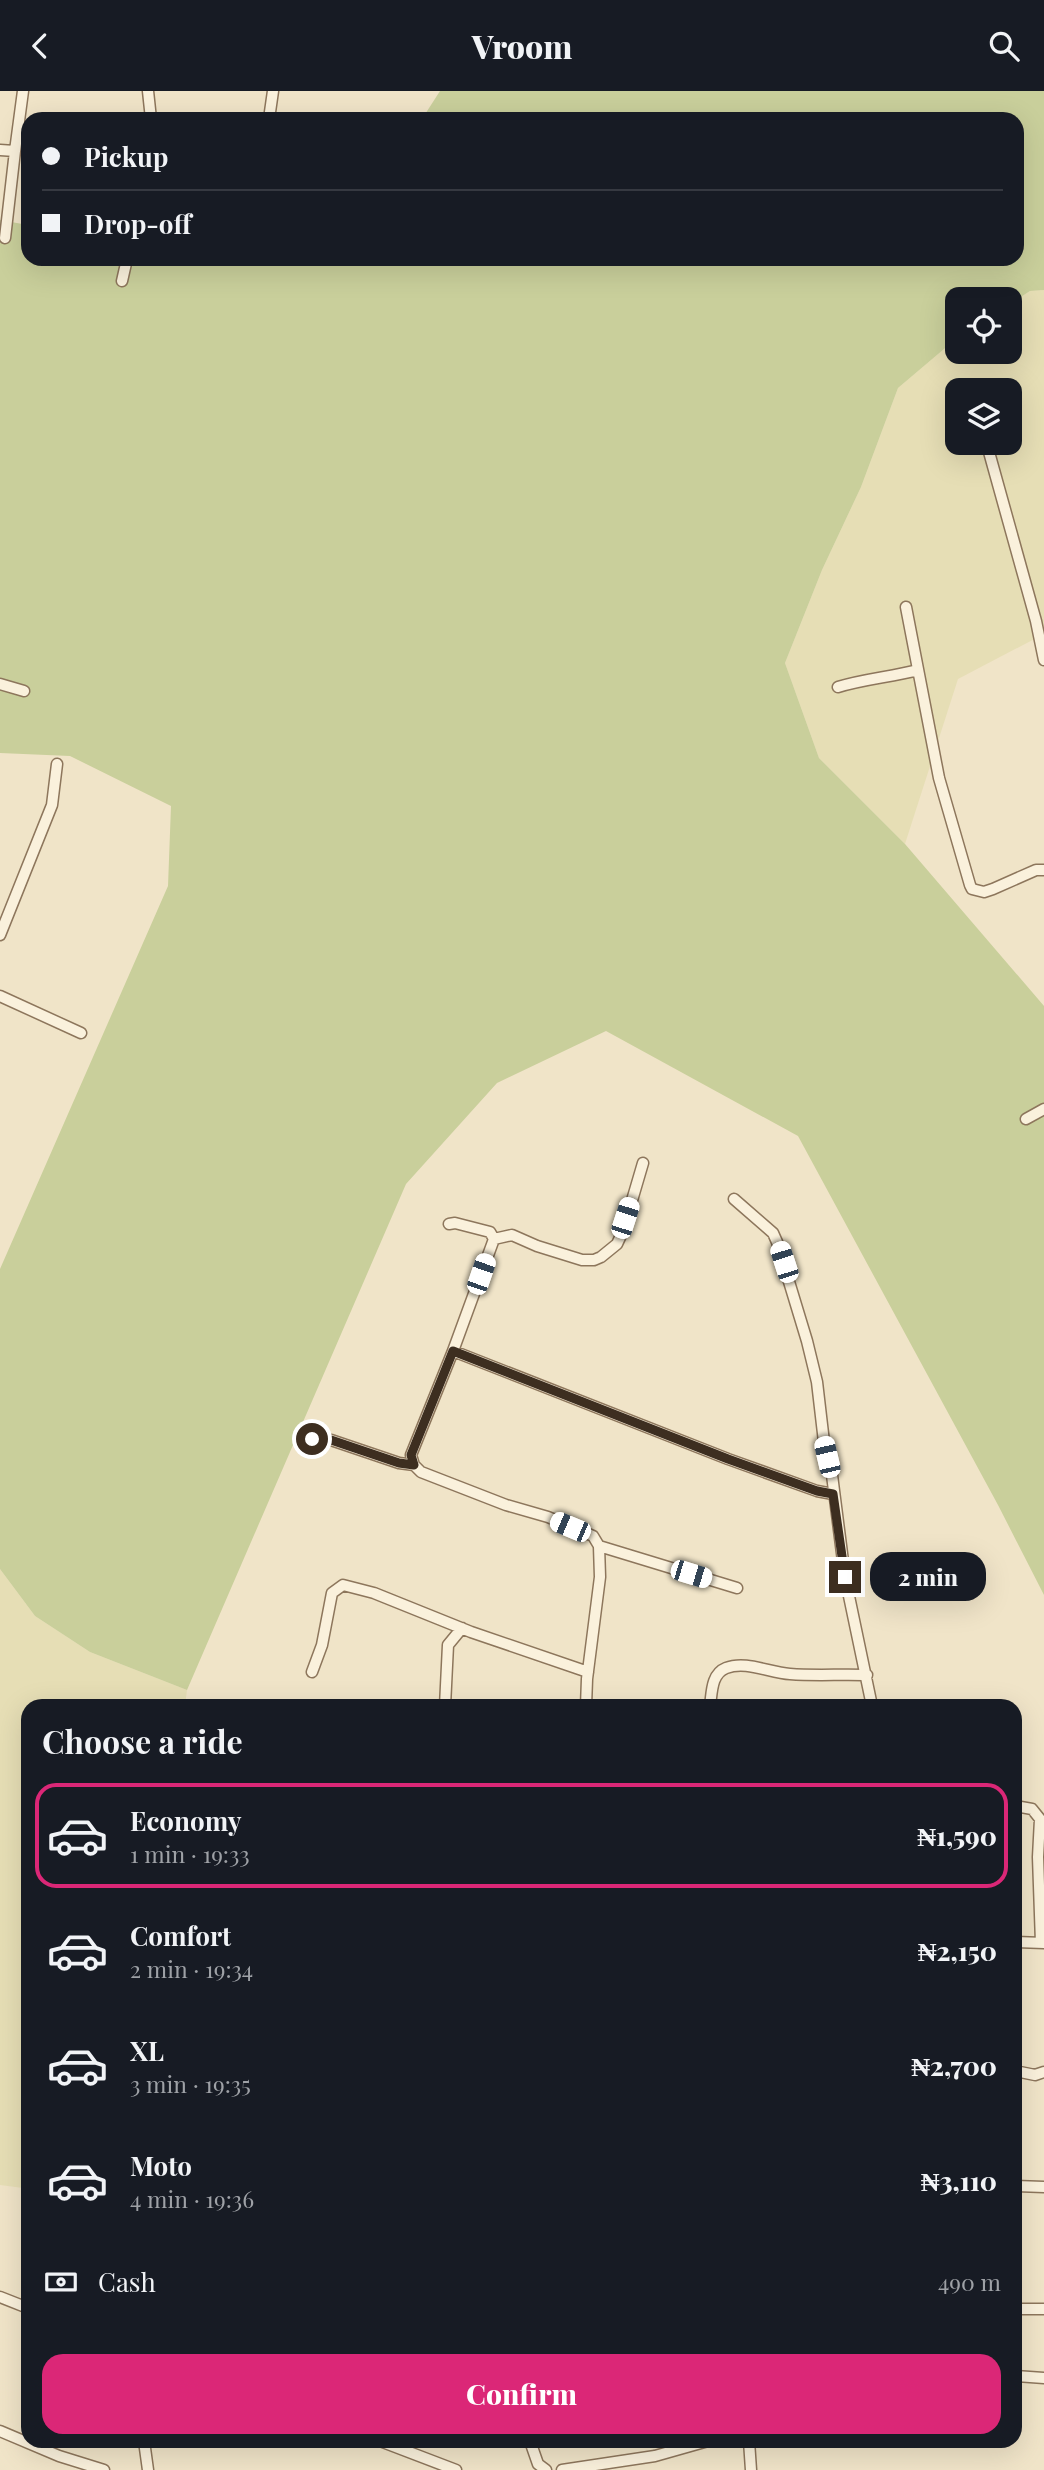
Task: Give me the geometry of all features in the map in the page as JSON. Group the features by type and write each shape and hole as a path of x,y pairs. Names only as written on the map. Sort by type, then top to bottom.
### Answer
{"street":[{"path":"5,238 23,91"},
{"path":"148,91 150,112"},
{"path":"270,112 273,91"},
{"path":"0,150 15,151"},
{"path":"122,281 125,266"},
{"path":"990,455 1036,621 1044,660"},
{"path":"906,607 939,778 972,889 985,892 1036,870 1044,870"},
{"path":"838,688 861,680 880,680 918,670"},
{"path":"0,684 24,691"},
{"path":"0,935 52,805 57,764"},
{"path":"0,996 81,1033"},
{"path":"1026,1119 1044,1109"},
{"path":"494,1238 512,1235 537,1246 589,1261 601,1257 617,1244 623,1231 643,1163"},
{"path":"734,1199 764,1224 777,1242 807,1342 817,1382 845,1577 871,1699"},
{"path":"449,1224 455,1223 490,1232 494,1238"},
{"path":"494,1238 411,1455 414,1465 421,1472 548,1517 593,1536 599,1546 600,1577 586,1699"},
{"path":"453,1351 728,1459 817,1491 833,1494"},
{"path":"312,1439 331,1440 399,1463 414,1465"},
{"path":"599,1546 737,1588"},
{"path":"312,1672 322,1645 332,1593 344,1585 374,1593 462,1628 588,1671"},
{"path":"445,1699 448,1645 462,1628"},
{"path":"711,1699 713,1684 719,1673 727,1667 752,1666 789,1674 867,1675"},
{"path":"1022,1807 1032,1809 1040,1819 1038,1857 1042,1943 1022,1942"},
{"path":"1022,2072 1035,2075 1044,2071"},
{"path":"1022,2186 1044,2187"},
{"path":"0,2297 21,2305"},
{"path":"1022,2309 1044,2309"},
{"path":"1022,2376 1044,2378"},
{"path":"0,2431 21,2440"},
{"path":"40,2448 104,2470"},
{"path":"145,2448 148,2470"},
{"path":"398,2448 456,2470"},
{"path":"532,2448 538,2464 546,2470"},
{"path":"562,2470 655,2456 683,2448"},
{"path":"749,2448 751,2470"}],"shaded area":[{"path":"1044,290 1044,634 958,679 905,844 819,758 785,663 822,570 861,487 898,388 945,348 945,364 1022,364 1022,296 1030,291"},
{"path":"0,1569 35,1616 90,1652 187,1690 186,1699 21,1699 21,2188 0,2185"}],"green space":[{"path":"440,91 1044,91 1044,290 1030,291 1022,296 1022,287 945,287 945,348 898,388 861,487 822,570 785,663 819,758 905,844 1044,1006 1044,1595 798,1136 606,1031 497,1083 406,1184 187,1690 90,1652 35,1616 0,1569 0,1269 168,886 171,806 70,756 0,753 0,220 21,224 21,266 1024,266 1024,112 426,112"}],"route":[{"path":"312,1439 331,1440 348,1448 414,1465 411,1455 453,1351 728,1459 817,1491 833,1494 845,1577"}]}
